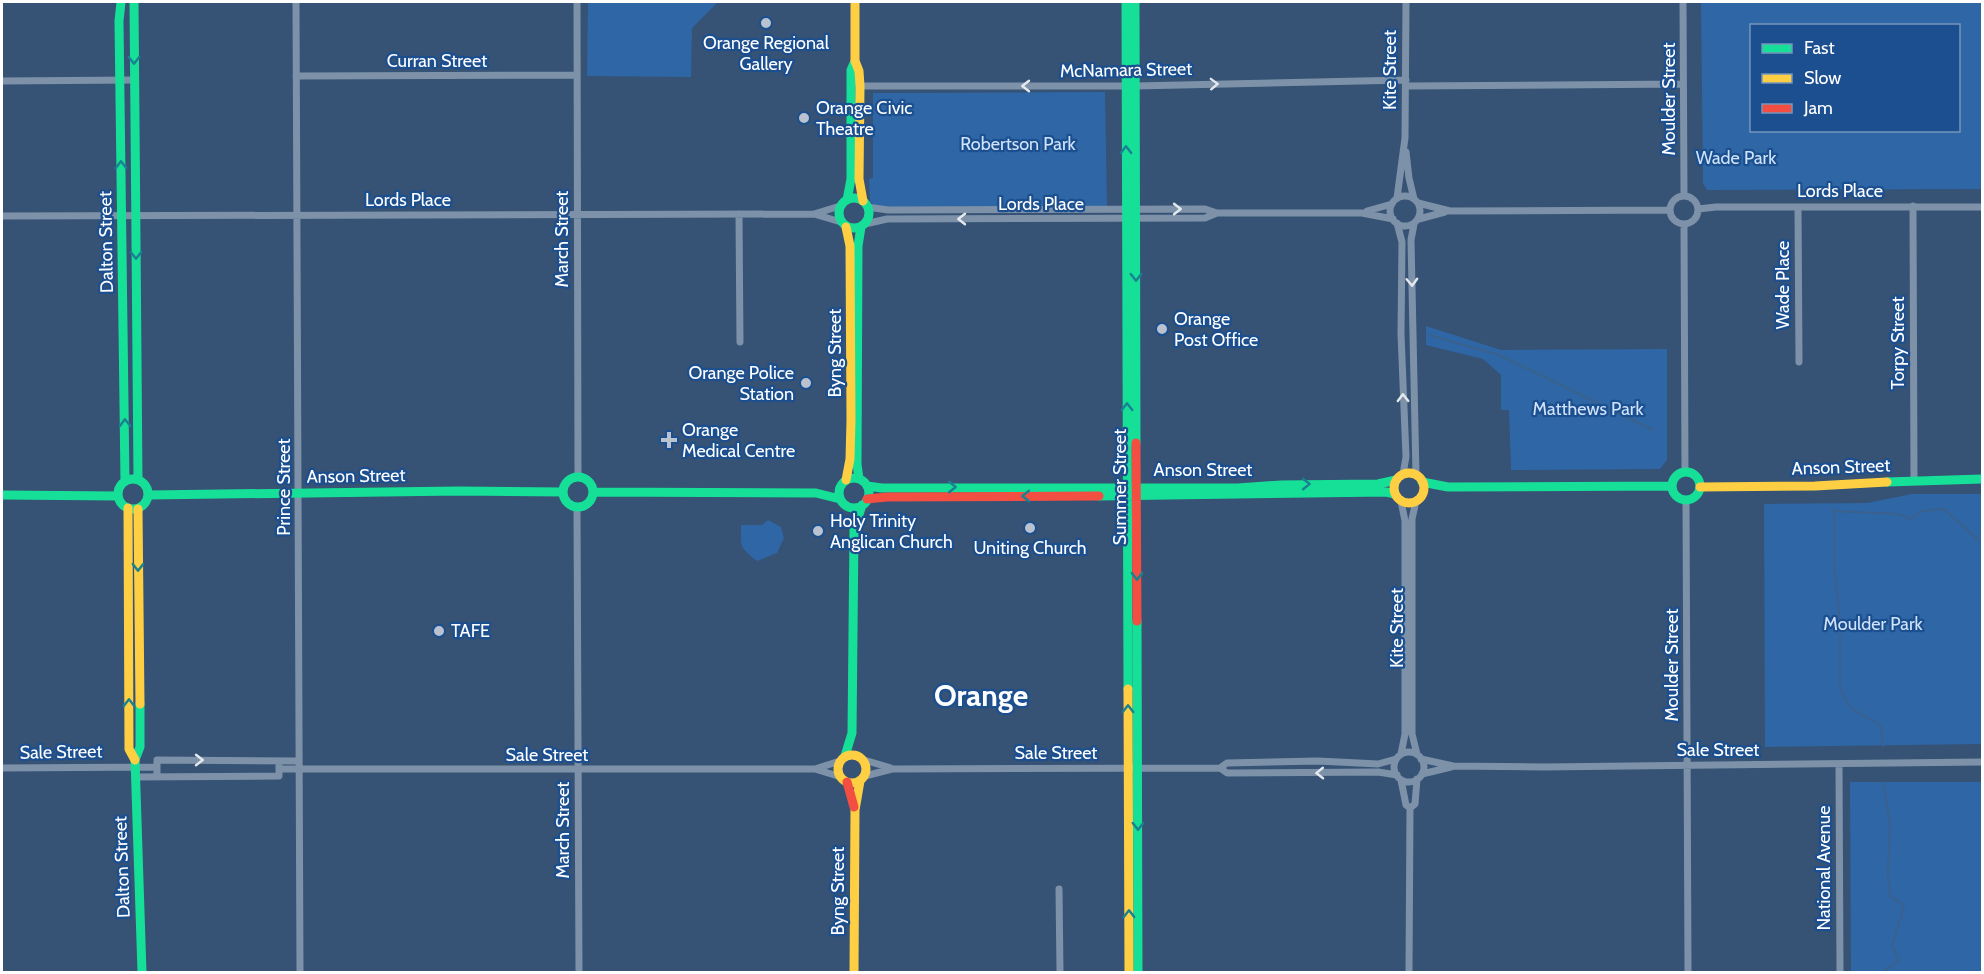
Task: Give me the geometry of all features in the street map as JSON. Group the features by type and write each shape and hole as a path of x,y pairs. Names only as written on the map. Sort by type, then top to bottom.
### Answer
{"main road":[{"name":"Dalton Street","path":"121,2 119,21 125,481"},
{"name":"Dalton Street","path":"134,2 138,479"},
{"path":"855,2 855,61 859,71 860,86 859,179 869,215 863,225 856,228 844,225 838,214 850,179 851,70 855,61"},
{"name":"Summer Street","path":"1126,2 1130,86 1134,768 1138,972"},
{"name":"Summer Street","path":"1130,86 1135,2"},
{"path":"843,203 856,198 865,204"},
{"name":"Byng Street","path":"843,483 851,442 852,380 850,246 844,225"},
{"name":"Byng Street","path":"863,225 858,246 857,464 863,483"},
{"path":"1685,472 1695,476 1700,487 1696,496 1686,500 1676,496 1672,486 1676,476 1685,472"},
{"path":"578,477 586,480 593,492 586,504 578,507 569,504 563,492 569,480 578,477"},
{"path":"1448,487 1406,503 1398,498 1394,485 1399,477 1419,479 1448,487 1672,486"},
{"name":"Anson Street","path":"864,502 887,497 1378,484 1399,477"},
{"name":"Anson Street","path":"1700,487 1863,484 1983,478"},
{"path":"138,479 147,486 148,495 144,505 133,508 120,502 119,489 125,481 138,479"},
{"path":"1419,479 1419,498"},
{"path":"843,483 839,495 854,530"},
{"path":"816,493 843,483 863,483 868,495 854,530 852,733 838,770 844,780 851,783 862,778 867,768 852,733"},
{"name":"Anson Street","path":"863,483 882,488 1386,492 1398,498"},
{"name":"Anson Street","path":"148,495 563,492"},
{"path":"593,492 816,493 854,508 864,502"},
{"path":"2,495 118,496"},
{"name":"Dalton Street","path":"133,508 129,749 136,768 142,972"},
{"path":"843,759 861,758"},
{"name":"Summer Street","path":"1129,972 1134,768"},
{"name":"Byng Street","path":"855,972 855,810 862,778"},
{"name":"Byng Street","path":"844,780 855,810"}],"street":[{"name":"Prince Street","path":"296,2 300,972"},
{"name":"March Street","path":"577,2 578,477"},
{"name":"Kite Street","path":"1395,201 1401,178 1405,138 1406,2"},
{"name":"Moulder Street","path":"1683,2 1684,195"},
{"name":"Curran Street","path":"296,76 577,75"},
{"path":"851,77 860,86"},
{"path":"2,81 134,80"},
{"name":"McNamara Street","path":"860,86 1683,84"},
{"name":"Kite Street","path":"1405,138 1409,178 1416,201"},
{"path":"1684,195 1694,199 1698,209 1695,219 1684,224 1674,220 1670,210 1674,200 1684,195"},
{"path":"1399,477 1406,457 1401,334 1402,242 1390,212 1395,201 1406,196 1450,211"},
{"name":"Lords Place","path":"1362,213 1395,201"},
{"path":"1416,201 1420,214 1411,240 1419,479"},
{"name":"Lords Place","path":"814,214 843,203"},
{"name":"Lords Place","path":"865,204 888,210 1131,214 1205,218 1217,213 1362,213 1395,221"},
{"name":"Torpy Street","path":"1913,206 1914,480"},
{"name":"Lords Place","path":"1698,209 1716,207 1983,207"},
{"name":"Wade Place","path":"1798,207 1799,362"},
{"path":"1395,221 1405,226 1450,211 1670,210"},
{"path":"739,214 740,342"},
{"name":"Lords Place","path":"2,216 814,214 844,225"},
{"name":"Lords Place","path":"863,225 887,219 1131,214"},
{"path":"1684,224 1685,472"},
{"name":"Kite Street","path":"1398,498 1405,521 1405,734 1398,757"},
{"name":"Kite Street","path":"1419,498 1412,519 1412,734 1419,757"},
{"name":"Moulder Street","path":"1686,500 1688,972"},
{"name":"March Street","path":"578,507 579,972"},
{"path":"1409,972 1410,808 1406,805 1394,768 1398,757 1409,752 1419,757 1423,769 1419,777 1415,804 1410,808"},
{"name":"Sale Street","path":"862,778 892,769 1220,768 1227,763 1318,761 1378,764 1398,757"},
{"name":"Sale Street","path":"1419,757 1453,766 1983,762"},
{"name":"Sale Street","path":"861,758 892,769"},
{"name":"Sale Street","path":"2,768 157,767 157,760 279,765 578,770 815,769 843,759"},
{"name":"National Avenue","path":"1839,764 1840,972"},
{"name":"Sale Street","path":"136,768 157,777 279,776 279,765"},
{"name":"Sale Street","path":"1419,777 1453,766"},
{"path":"157,767 157,777"},
{"name":"Sale Street","path":"1220,768 1227,773 1378,772 1399,778"},
{"name":"Sale Street","path":"815,769 844,780"},
{"path":"1399,778 1409,782 1419,777"},
{"path":"1059,889 1060,972"}],"green space":[{"path":"588,2 718,2 692,28 691,77 587,76"},
{"name":"Wade Park","path":"1701,2 1982,2 1982,189 1707,190 1703,183"},
{"name":"Robertson Park","path":"1105,92 1107,206 891,207 875,206 870,201 869,179 873,178 873,93"},
{"name":"Matthews Park","path":"1426,326 1501,350 1667,349 1667,460 1660,469 1511,470 1509,410 1501,410 1501,375 1483,359 1426,345"},
{"name":"Moulder Park","path":"1912,494 1982,494 1982,744 1765,747 1764,504 1867,503"},
{"path":"768,520 781,527 784,538 777,553 757,561 742,546 741,525 762,525"},
{"path":"1850,782 1982,782 1982,972 1851,972"}],"waterway":[{"path":"1429,335 1499,355 1653,430"},
{"path":"1832,508 1834,511 1834,566 1840,622 1840,689 1851,708 1881,726 1883,746"},
{"path":"1834,511 1898,514 1911,519 1921,511 1944,509 1982,543"},
{"path":"1883,782 1890,822 1888,877 1890,896 1904,906 1892,946 1899,960 1883,972"}],"traffic: fast":[{"path":"121,2 119,21 125,481"},
{"path":"134,2 138,479"},
{"path":"1126,2 1128,689"},
{"path":"1135,2 1136,443"},
{"path":"847,200 851,179 851,70 855,61"},
{"path":"854,198 865,202 869,213 865,224 854,228 843,224 839,213 843,202 854,198"},
{"path":"859,479 857,464 858,246 861,227"},
{"path":"1686,472 1696,476 1700,486 1696,496 1686,500 1676,496 1672,486 1676,476 1686,472"},
{"path":"578,477 588,482 593,492 588,502 578,507 568,502 563,492 568,482 578,477"},
{"path":"854,478 860,479 868,487 869,493 868,499 860,507 854,508 848,507 840,499 839,493 840,487 848,479 854,478"},
{"path":"133,479 144,483 148,494 144,505 133,509 122,505 118,494 122,483 133,479"},
{"path":"1887,482 1982,479"},
{"path":"867,486 882,488 1238,488 1378,484 1396,480"},
{"path":"1422,482 1448,487 1672,486"},
{"path":"149,495 563,492"},
{"path":"593,492 816,493 840,499"},
{"path":"1099,496 1386,492 1395,494"},
{"path":"2,495 118,496"},
{"path":"845,756 852,733 854,530 862,505"},
{"path":"1137,621 1138,972"},
{"path":"140,704 140,747 135,760 142,972"}],"traffic: slow":[{"path":"855,2 855,61 859,71 860,86 859,179 863,201"},
{"path":"846,227 850,246 851,420 850,459 846,480"},
{"path":"1409,473 1415,474 1423,482 1424,488 1423,494 1415,502 1409,503 1403,502 1395,494 1394,488 1395,482 1403,474 1409,473"},
{"path":"1700,487 1815,486 1887,482"},
{"path":"128,508 129,749 135,760"},
{"path":"138,509 140,704"},
{"path":"1128,689 1129,972"},
{"path":"852,755 862,759 866,769 862,779 852,783 842,779 838,769 842,759 852,755"},
{"path":"854,972 855,810 860,781"}],"traffic: jam":[{"path":"1136,443 1137,621"},
{"path":"867,499 1099,496"},
{"path":"847,782 854,807"}],"place":[{"name":"Orange Regional Gallery","path":"766,23"},
{"name":"Orange Civic Theatre","path":"804,118"},
{"name":"Orange Post Office","path":"1162,329"},
{"name":"Orange Police Station","path":"806,383"},
{"name":"Orange Medical Centre","path":"669,440"},
{"name":"Uniting Church","path":"1030,528"},
{"name":"Holy Trinity Anglican Church","path":"818,531"},
{"name":"TAFE","path":"439,631"}],"district":[{"name":"Orange","path":"981,695"}]}
